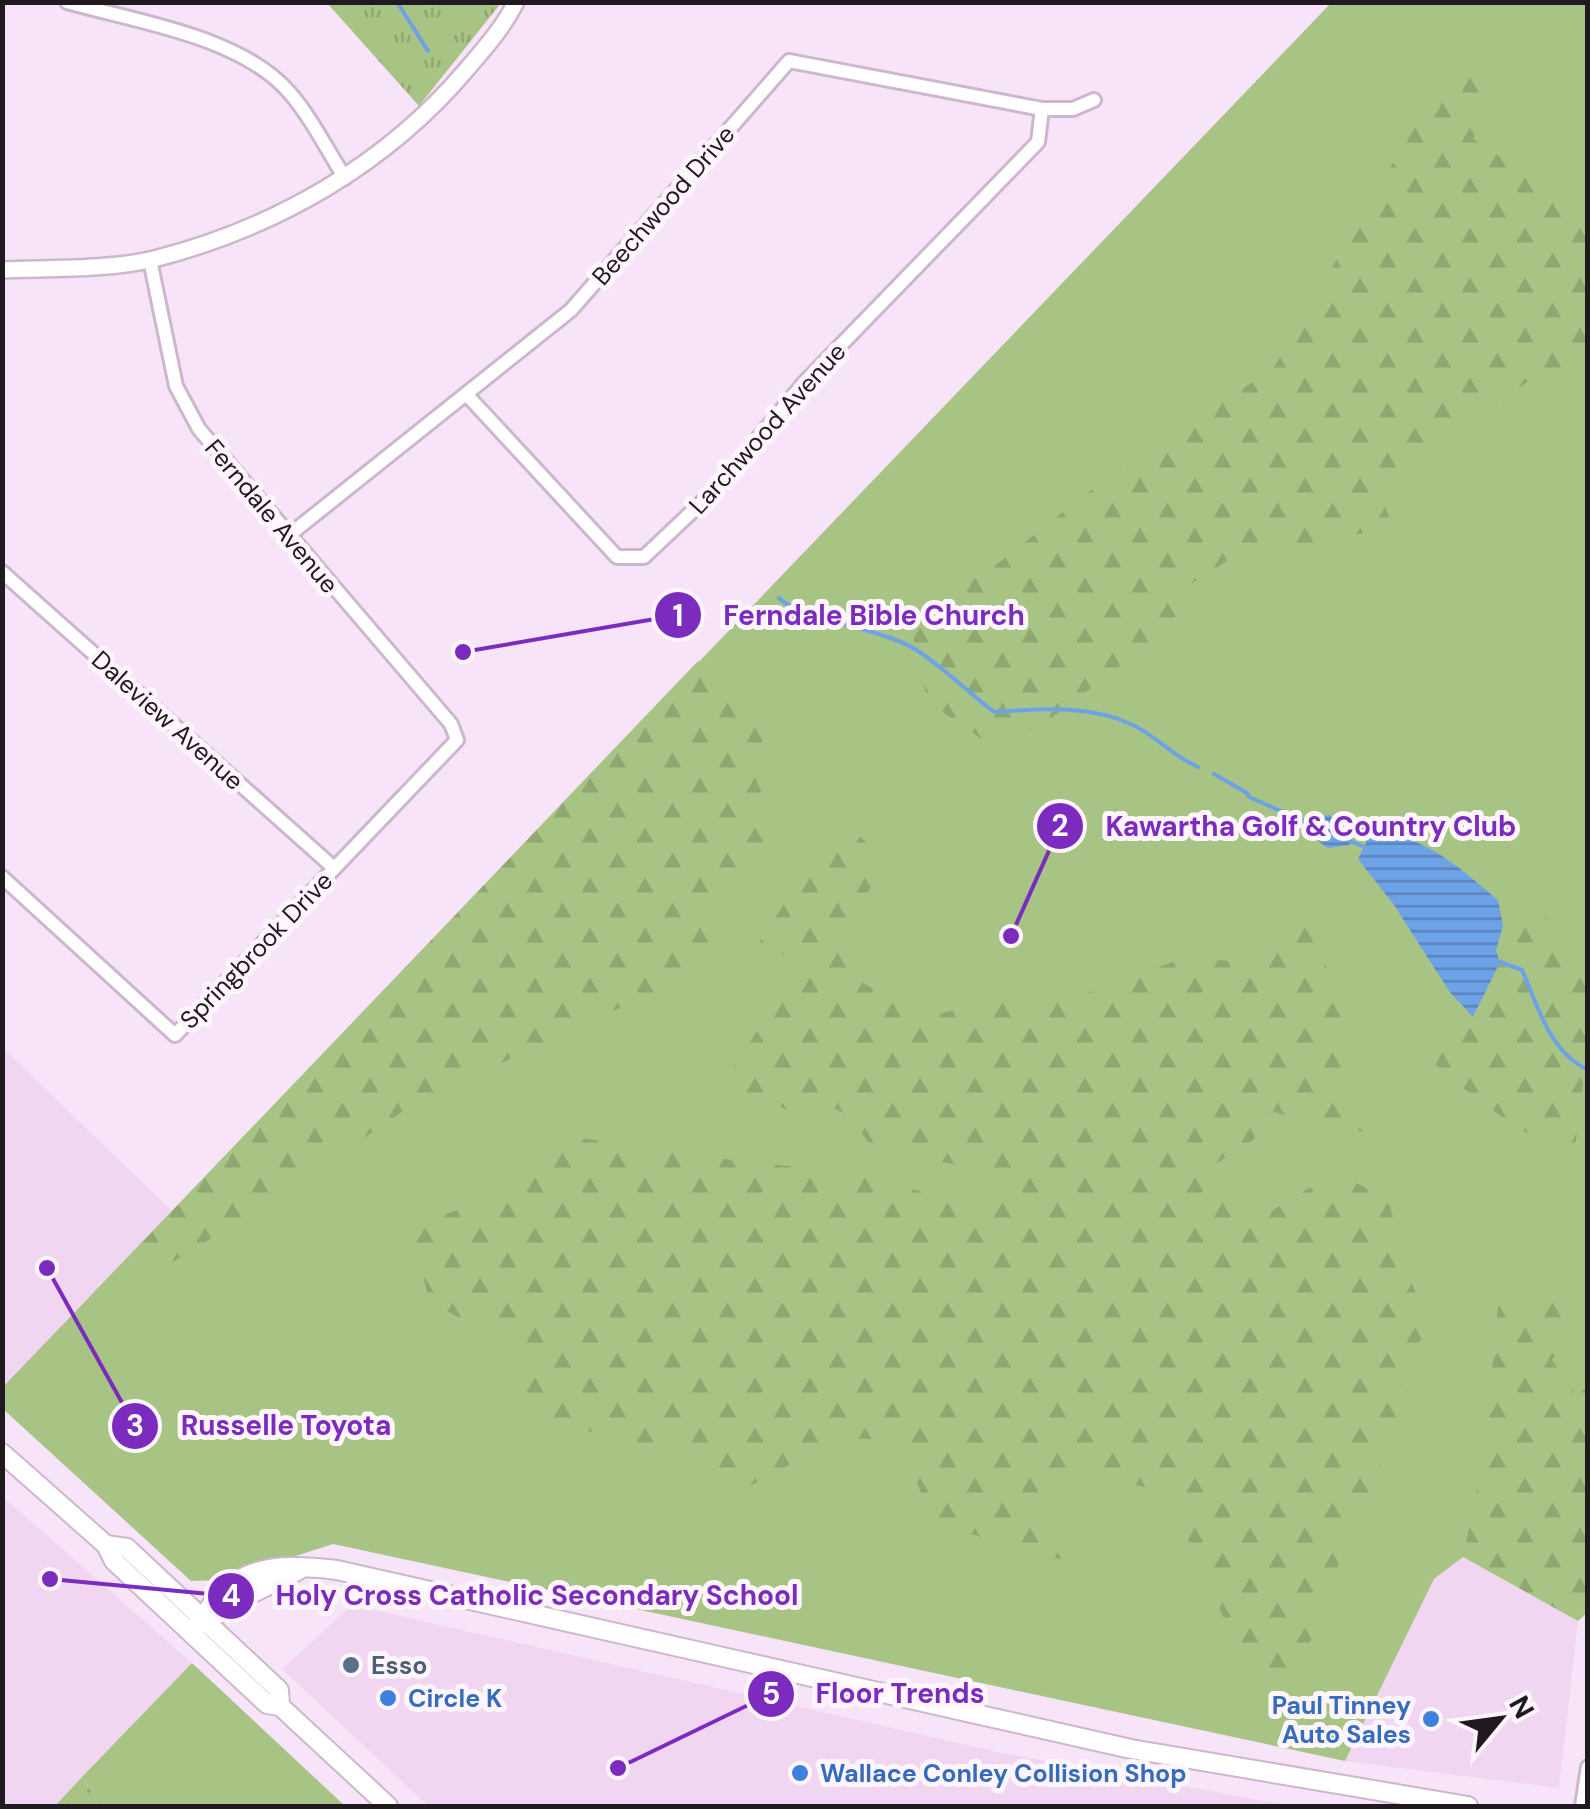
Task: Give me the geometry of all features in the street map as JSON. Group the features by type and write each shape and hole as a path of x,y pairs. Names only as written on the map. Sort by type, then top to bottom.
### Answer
{"main road":[{"path":"2,1453 106,1545 114,1560 198,1626 267,1704 280,1706 388,1806"},
{"path":"198,1626 216,1598 234,1582 272,1566 320,1568 1131,1749 1468,1806"}],"street":[{"path":"67,2 203,40 252,60 290,92 344,178"},
{"path":"2,270 150,260 244,232 289,211 344,178 436,106 504,25 516,2"},
{"name":"Beechwood Drive","path":"288,536 571,310 788,61 1042,109 1073,109 1094,100"},
{"name":"Larchwood Avenue","path":"467,395 617,558 644,557 718,486 803,384 1038,142 1042,109"},
{"name":"Ferndale Avenue","path":"150,260 176,386 198,429 451,724 457,740"},
{"name":"Daleview Avenue","path":"2,572 334,868"},
{"name":"Springbrook Drive","path":"2,877 175,1035 457,740"},
{"path":"1582,1806 1588,1767"}],"shaded area":[{"path":"2,1047 172,1211 3,1388 2,1388"},
{"path":"2,1496 192,1663 55,1806 3,1806"},
{"path":"1463,1557 1578,1621 1559,1788 1345,1761 1434,1579"},
{"path":"352,1605 1002,1753 1293,1806 428,1806 282,1669"}],"green space":[{"path":"327,3 501,3 419,106"},
{"path":"1331,3 1587,3 1587,1484 1463,1557 1434,1579 1345,1761 333,1544 222,1580 191,1581 3,1409 2,1388"},
{"path":"1471,59 1496,76 1473,139 1587,215 1587,372 1527,382 1380,491 1392,526 1299,548 1285,524 1189,585 1170,628 1042,725 986,742 928,702 908,615 987,572 1124,464 1273,369 1409,135"},
{"path":"698,661 765,722 757,782 776,824 703,925 721,961 415,1103 290,1189 165,1267 133,1252"},
{"path":"848,825 887,862 864,898 847,974 925,1018 979,1003 1071,999 1189,956 1237,962 1300,916 1342,996 1347,1075 1365,1132 1299,1121 1273,1111 1253,1140 1208,1169 1260,1218 1335,1172 1388,1199 1427,1326 1408,1369 1407,1399 1322,1604 1298,1682 1250,1675 1165,1490 1028,1468 1067,1561 932,1523 902,1442 842,1437 746,1488 705,1457 538,1420 507,1341 430,1303 410,1226 511,1192 554,1134 753,1163 860,1172 991,1214 984,1172 870,1144 847,1115 817,1100 787,1110 724,1083 808,951 749,959 831,830"},
{"path":"1510,899 1550,919 1587,979 1587,1083 1583,1083 1574,1157 1516,1126 1429,1060 1458,1001 1474,1016 1500,962"},
{"path":"1560,1272 1578,1328 1552,1360 1576,1395 1587,1388 1588,1612 1578,1621 1463,1557 1483,1460 1498,1306 1529,1309"},
{"path":"192,1663 345,1806 100,1806 82,1777"},
{"path":"82,1777 100,1806 55,1806"}],"water":[{"path":"1330,815 1355,837 1349,845 1328,848 1312,837 1316,821"},
{"path":"1381,834 1429,848 1498,900 1503,925 1496,951 1500,962 1473,1017 1449,991 1394,905 1358,859 1369,836"}],"waterway":[{"path":"397,2 428,51"},
{"path":"779,598 804,612 915,649 994,712 1064,710 1116,718 1198,767"},
{"path":"1214,774 1249,797 1315,826"},
{"path":"1347,840 1362,846"},
{"path":"1500,962 1522,970 1554,1040 1563,1052 1588,1070"}],"place":[{"name":"Ferndale Bible Church","path":"463,652"},
{"name":"Kawartha Golf & Country Club","path":"1011,936"},
{"name":"Russelle Toyota","path":"47,1268"},
{"name":"Holy Cross Catholic Secondary School","path":"50,1579"},
{"name":"Esso","path":"351,1665"},
{"name":"Circle K","path":"388,1698"},
{"name":"Paul Tinney Auto Sales","path":"1431,1719"},
{"name":"Floor Trends","path":"618,1768"},
{"name":"Wallace Conley Collision Shop","path":"800,1773"}]}
